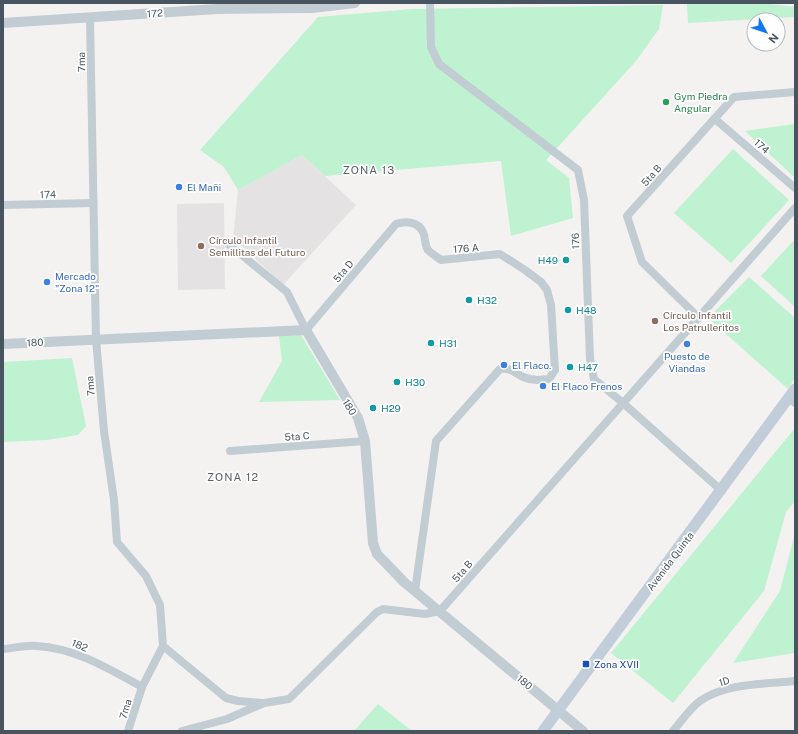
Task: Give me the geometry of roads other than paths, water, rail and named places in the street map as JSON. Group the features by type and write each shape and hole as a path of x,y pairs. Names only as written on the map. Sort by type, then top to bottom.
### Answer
{"main road":[{"name":"Avenida Quinta","path":"543,731 793,397"}],"street":[{"name":"172","path":"3,23 217,9 312,8 355,3"},
{"name":"176","path":"430,3 431,47 439,64 578,170 584,200 590,359 594,379 722,491"},
{"name":"7ma","path":"90,18 96,339 104,431 117,542 146,576 160,605 164,646 142,687 128,731"},
{"name":"5ta B","path":"698,318 642,262 627,216 734,97 795,92"},
{"name":"174","path":"715,119 795,188"},
{"name":"174","path":"3,206 93,203"},
{"name":"5ta B","path":"440,611 795,208"},
{"name":"176 A","path":"396,224 411,222 419,226 423,232 425,244 428,250 441,260 500,254 541,282 547,290 551,305 555,370 549,379 538,380 524,377 509,368 500,369 436,441 415,592"},
{"name":"5ta D","path":"306,330 396,224"},
{"path":"228,243 286,292 306,330"},
{"name":"180","path":"3,344 306,330 358,418 365,441 373,543 377,554 384,564 415,592 560,710 583,731"},
{"name":"5ta C","path":"230,451 365,441"},
{"path":"164,646 226,698 238,701 264,703 289,699 378,612 383,609 425,614 440,611"},
{"name":"182","path":"3,649 36,646 65,649 109,668 142,687"},
{"name":"1D","path":"673,731 699,701 718,693 736,688 795,681"},
{"path":"182,731 227,719 264,703"}],"place":[{"name":"Gym Piedra Angular","path":"666,102"},
{"name":"El Mañi","path":"179,187"},
{"name":"Círculo Infantil Semillitas del Futuro","path":"201,246"},
{"name":"H49","path":"566,260"},
{"name":"Mercado \"Zona 12\"","path":"47,282"},
{"name":"H32","path":"469,300"},
{"name":"H48","path":"568,310"},
{"name":"Círculo Infantil Los Patrulleritos","path":"655,321"},
{"name":"H31","path":"431,343"},
{"name":"Puesto de Viandas","path":"687,344"},
{"name":"El Flaco.","path":"504,365"},
{"name":"H47","path":"570,367"},
{"name":"H30","path":"397,382"},
{"name":"El Flaco Frenos","path":"543,386"},
{"name":"H29","path":"373,408"},
{"name":"Zona XVII","path":"586,664"}],"district":[{"name":"ZONA 13","path":"369,170"},
{"name":"ZONA 12","path":"233,477"}]}
